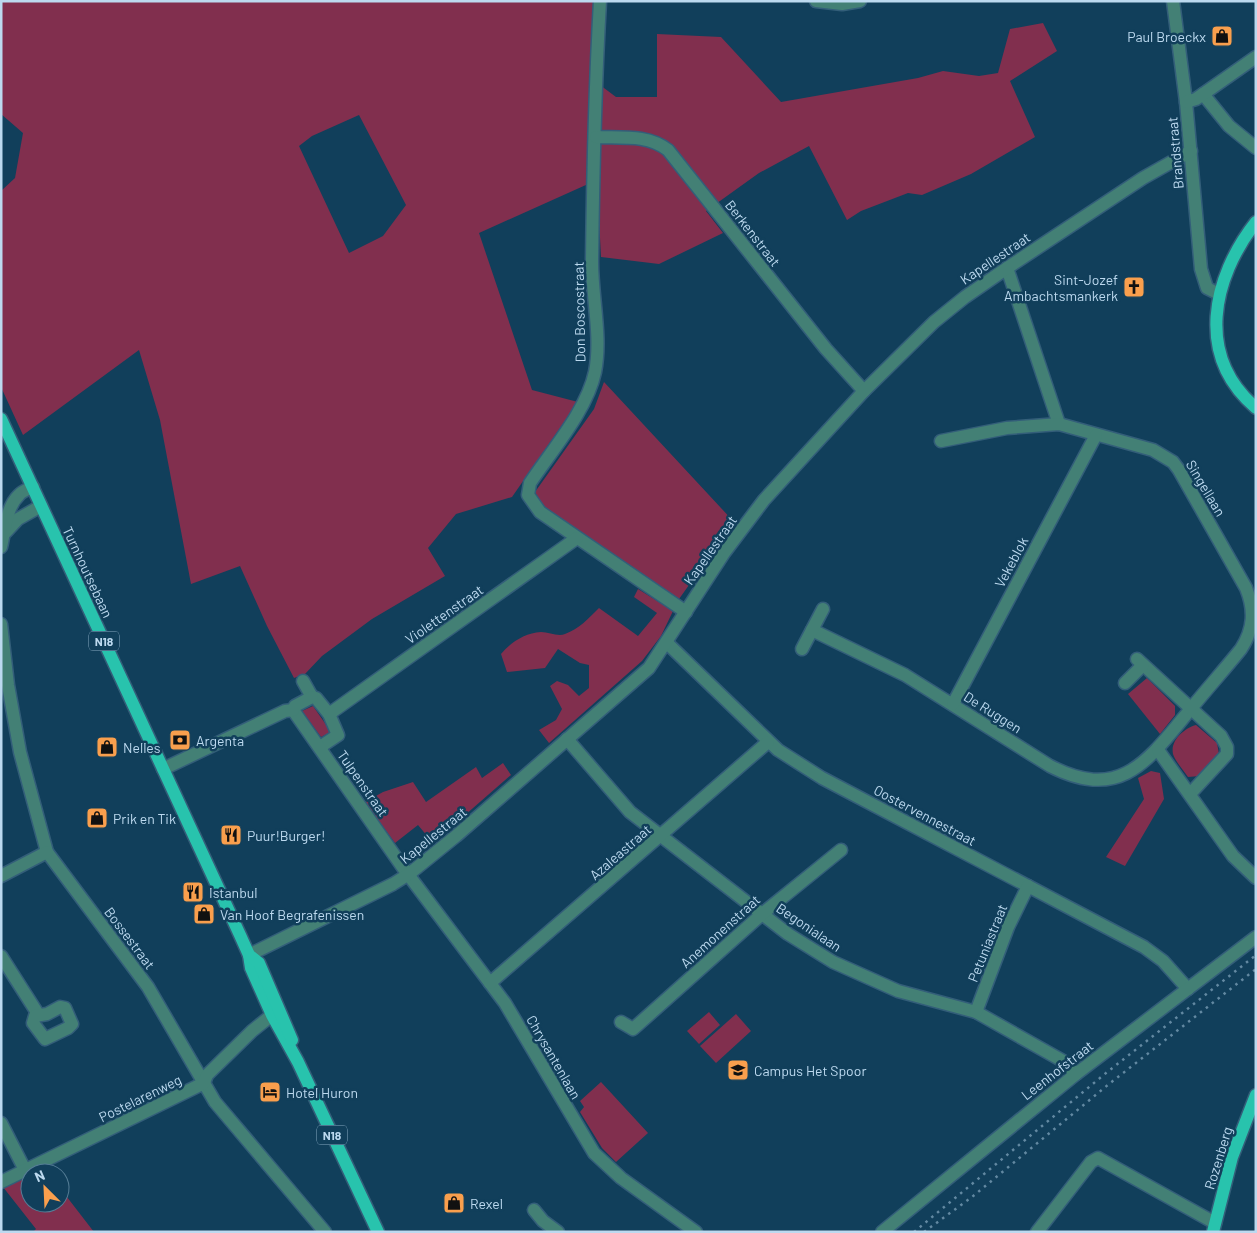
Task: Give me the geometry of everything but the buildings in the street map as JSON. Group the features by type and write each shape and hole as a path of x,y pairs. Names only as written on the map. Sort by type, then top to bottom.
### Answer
{"main road":[{"path":"1256,222 1235,254 1219,294 1216,325 1221,355 1235,386 1256,408"},
{"name":"Turnhoutsebaan","path":"1,419 249,955 251,968 272,1015 298,1062 378,1232"},
{"name":"Turnhoutsebaan","path":"249,955 259,963 266,977 285,1019 298,1062"},
{"name":"Rozenberg","path":"1214,1228 1232,1157 1256,1094"}],"street":[{"name":"Don Boscostraat","path":"600,1 596,67 592,264 597,345 595,372 582,406 530,483 528,495 540,512 686,612"},
{"path":"816,1 842,4 860,1"},
{"name":"Brandstraat","path":"1173,1 1192,151 1197,240 1203,281 1207,288 1219,294"},
{"path":"1186,102 1203,94 1256,57"},
{"path":"1203,94 1229,126 1256,148"},
{"name":"Berkenstraat","path":"596,137 647,139 660,144 668,150 816,337 864,391"},
{"name":"Kapellestraat","path":"249,955 409,874 649,668 724,554 764,500 864,391 949,309 1007,268 1143,178 1192,151"},
{"path":"1007,268 1059,424"},
{"name":"Singellaan","path":"941,441 1008,428 1059,424 1152,450 1173,462 1193,493 1246,588 1252,603 1252,626 1249,637 1190,710"},
{"name":"Vekeblok","path":"953,704 1096,434"},
{"path":"2,542 12,506 19,494 33,487"},
{"path":"2,542 18,519 41,506"},
{"name":"Violettenstraat","path":"329,714 577,538"},
{"path":"802,649 823,609"},
{"name":"Bossestraat","path":"1,624 8,686 20,752 46,852 148,986 215,1102 325,1232"},
{"name":"De Ruggen","path":"812,630 905,675 1069,776 1089,780 1106,779 1126,774 1138,767 1158,750 1190,710"},
{"name":"Oostervennestraat","path":"667,642 768,742 822,778 1155,954 1188,989"},
{"path":"1125,683 1140,662 1190,710 1221,736 1227,747 1226,754 1190,794"},
{"path":"303,681 312,698"},
{"path":"163,769 285,711 293,710 295,706 312,698 316,698 329,714 338,735 320,747"},
{"name":"Tulpenstraat","path":"293,710 409,874"},
{"name":"Begonialaan","path":"567,739 617,799 661,836 762,914 817,952 852,971 898,991 976,1012 1064,1062 1076,1074"},
{"name":"Azaleastraat","path":"490,983 768,742"},
{"path":"1158,750 1233,856 1256,878"},
{"name":"Anemonenstraat","path":"621,1022 633,1029 762,914 840,850"},
{"path":"1,876 46,852"},
{"name":"Chrysantenlaan","path":"409,874 505,1003 594,1153 621,1178 681,1227 696,1232"},
{"name":"Petuniastraat","path":"976,1012 1008,927 1028,886"},
{"name":"Leenhofstraat","path":"882,1232 1076,1074 1256,937"},
{"path":"1,956 38,1014"},
{"name":"Postelarenweg","path":"39,1163 204,1083 207,1075 252,1031 272,1015"},
{"path":"1,1123 21,1163"},
{"path":"1037,1232 1091,1162 1098,1158 1214,1228"},
{"name":"Postelarenweg","path":"1,1182 20,1172"},
{"path":"534,1210 543,1221 558,1232"}],"shaded area":[{"path":"1,1 595,1 600,85 616,97 657,97 657,34 721,37 781,102 918,78 943,71 979,76 998,73 1010,29 1043,23 1057,51 1010,81 1035,137 971,174 922,195 908,193 861,211 847,220 809,146 759,173 706,211 723,233 659,264 601,257 597,180 479,233 532,390 578,402 512,497 456,514 428,548 445,576 372,619 322,656 305,674 294,678 267,626 240,566 191,584 160,420 139,350 23,435 1,387 1,191 15,178 23,133 1,114","holes":["359,115 406,205 383,236 349,253 299,146 312,136"]},
{"path":"604,382 734,522 679,599 545,510 535,492 594,409"},
{"path":"638,589 673,611 661,636 642,661 549,743 539,730 556,720 562,709 550,686 557,681 568,685 579,696 589,688 589,665 580,663 558,649 545,668 507,672 501,654 514,642 529,634 541,632 559,635 570,632 584,623 599,608 638,636 657,613 634,597"},
{"path":"1147,678 1175,706 1175,715 1160,734 1128,694"},
{"path":"313,706 329,729 329,733 321,737 302,711"},
{"path":"1196,725 1217,743 1219,754 1200,776 1188,777 1176,760 1173,749 1179,735"},
{"path":"503,763 511,775 433,843 418,825 395,843 365,802 383,792 413,782 426,802 476,767 482,778"},
{"path":"1151,771 1160,773 1164,799 1125,866 1106,857 1144,799 1138,778"},
{"path":"709,1012 720,1025 699,1044 687,1031"},
{"path":"736,1014 751,1031 716,1063 700,1046"},
{"path":"601,1082 648,1133 616,1162 602,1148 580,1112 584,1107 580,1101"},
{"path":"20,1179 20,1209 3,1187"},
{"path":"70,1201 94,1232 33,1232 36,1229 23,1213 70,1213"}],"railway":[{"path":"914,1232 1106,1073 1256,955"},
{"path":"924,1232 972,1197 1109,1084 1256,969"}],"place":[{"name":"Paul Broeckx","path":"1222,36"},
{"name":"Sint-Jozef Ambachtsmankerk","path":"1134,287"},
{"name":"Argenta","path":"180,740"},
{"name":"Nelles","path":"107,747"},
{"name":"Prik en Tik","path":"97,818"},
{"name":"Puur!Burger!","path":"231,835"},
{"name":"Istanbul","path":"193,892"},
{"name":"Van Hoof Begrafenissen","path":"204,914"},
{"name":"Campus Het Spoor","path":"738,1070"},
{"name":"Hotel Huron","path":"270,1092"},
{"name":"Rexel","path":"454,1203"}]}
